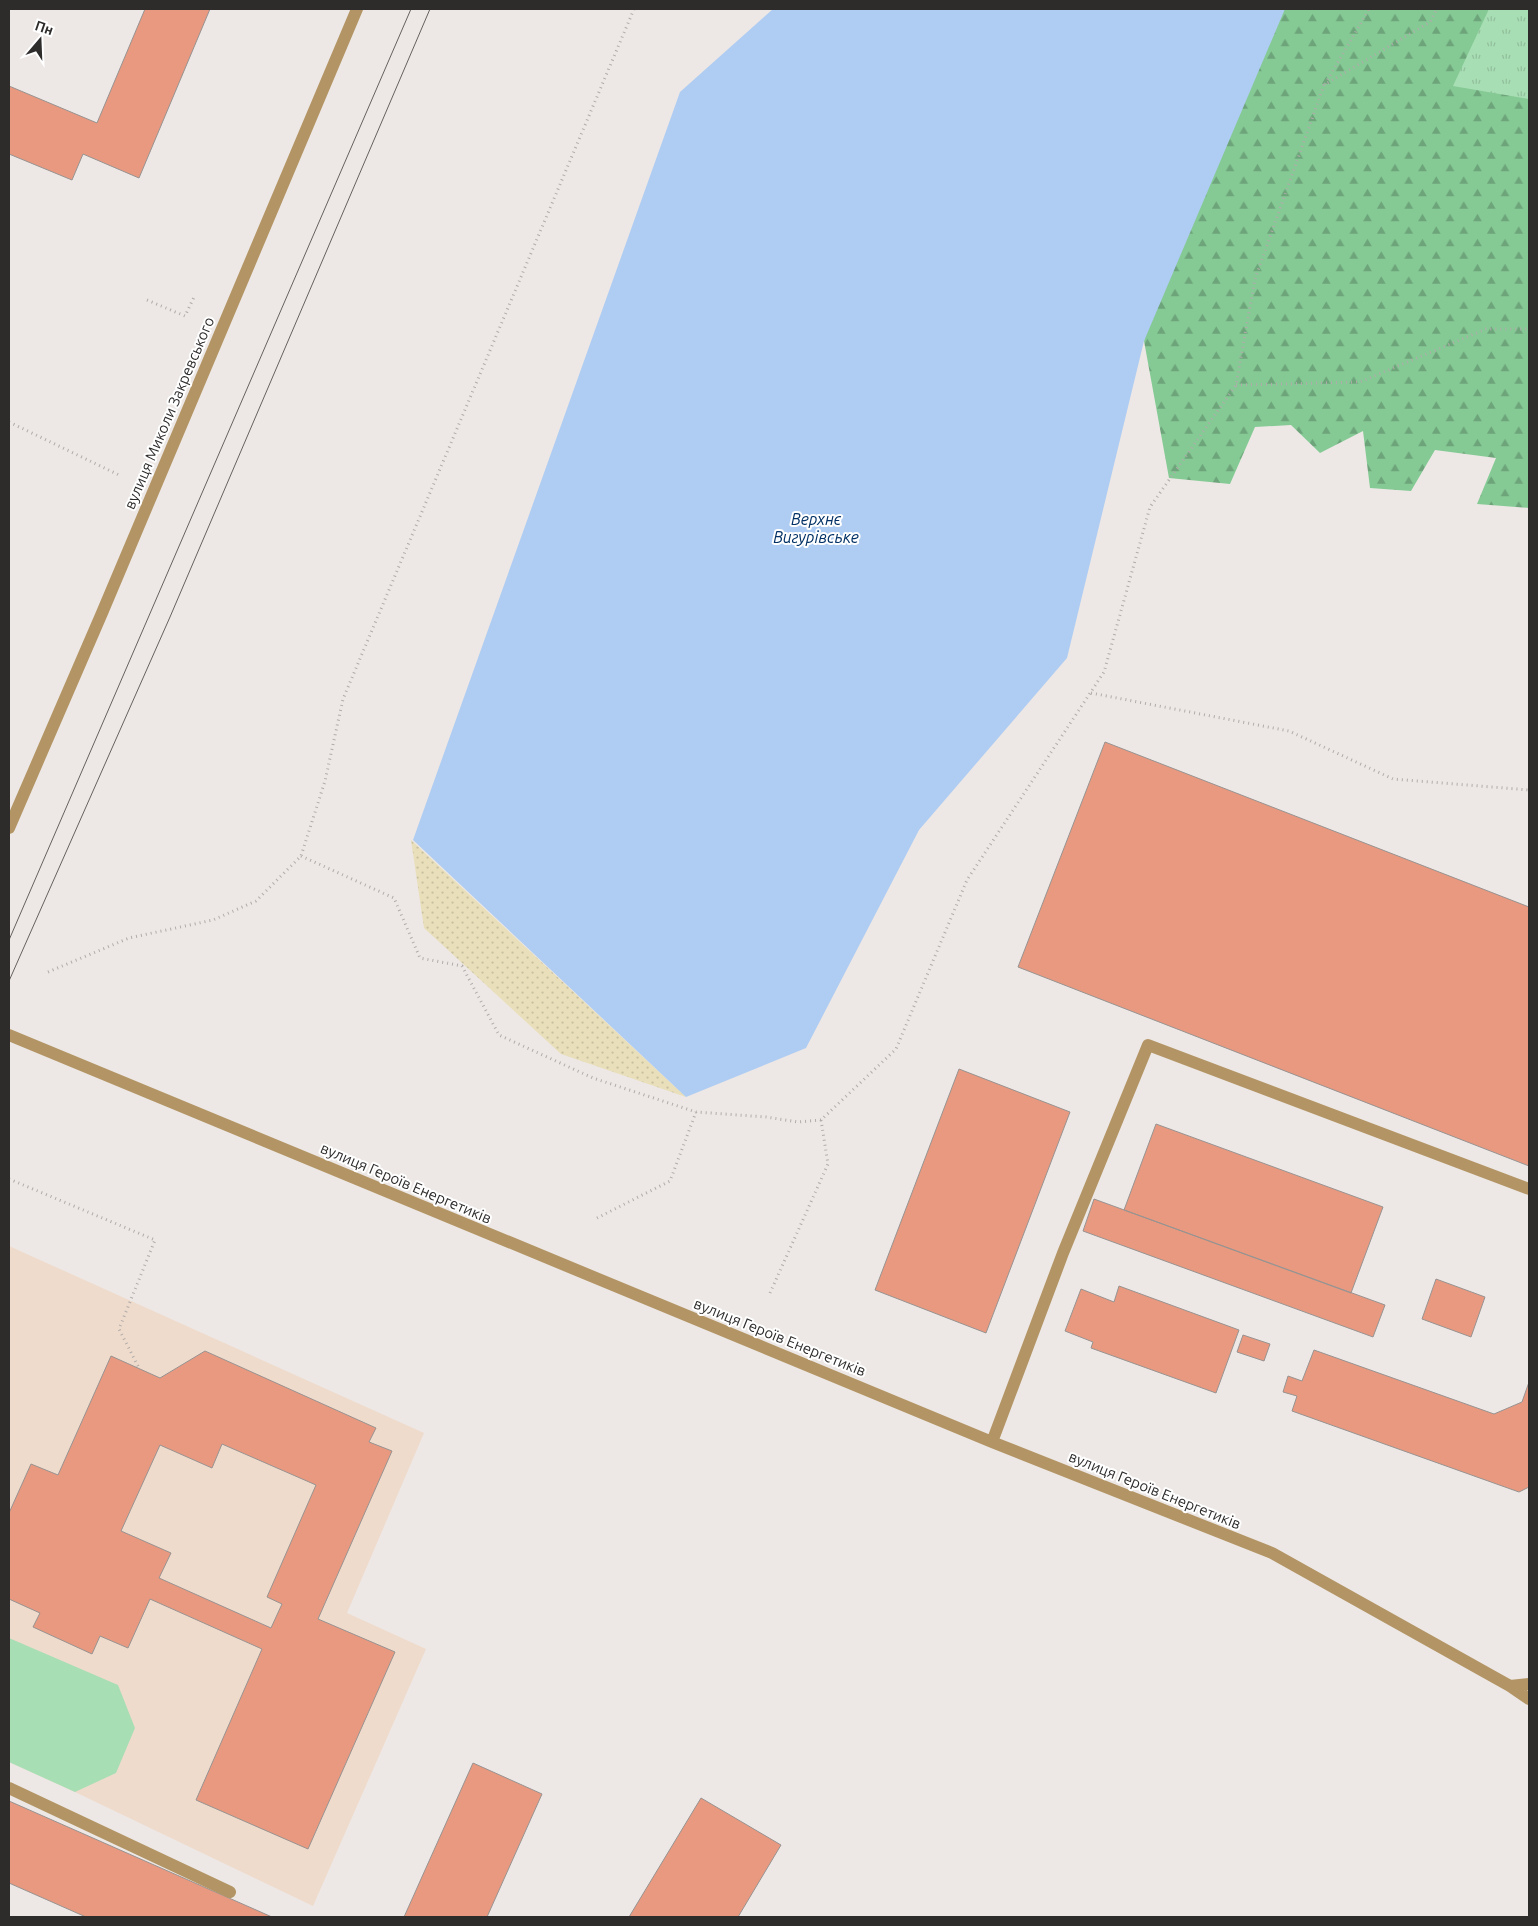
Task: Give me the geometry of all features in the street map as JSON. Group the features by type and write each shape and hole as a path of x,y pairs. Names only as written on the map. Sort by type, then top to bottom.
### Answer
{"street":[{"name":"вулиця Миколи Закревського","path":"9,828 102,614 357,9"},
{"name":"вулиця Героїв Енергетиків","path":"9,1035 992,1442 1272,1554 1510,1686 1529,1699"},
{"path":"992,1442 1063,1253 1148,1045 1529,1189"},
{"path":"1510,1686 1529,1684"},
{"path":"9,1788 230,1892"}],"path":[{"path":"48,972 129,938 213,920 256,901 301,856 326,781 343,699 634,9"},
{"path":"301,856 394,898 420,958 462,966 499,1035 594,1078 696,1112 766,1117 798,1122 821,1120 896,1049 967,880 1104,672 1150,507 1236,385 1255,279 1324,85 1369,9"},
{"path":"1324,85 1430,22 1437,9"},
{"path":"147,300 185,316 196,295"},
{"path":"1236,385 1360,382 1486,329 1529,329"},
{"path":"9,422 119,476"},
{"path":"1090,693 1289,731 1394,779 1529,790"},
{"path":"596,1218 670,1181 696,1112"},
{"path":"770,1292 828,1164 821,1120"},
{"path":"9,1179 156,1240 119,1329 139,1368"}],"shaded area":[{"path":"9,1246 424,1433 347,1613 426,1649 313,1906 9,1762"}],"green space":[{"path":"1232,9 1489,9 1453,86 1529,99 1529,508 1477,504 1496,458 1435,450 1411,491 1370,488 1363,431 1320,453 1291,425 1255,427 1230,484 1169,478 1144,341 1216,39"},
{"path":"1473,9 1529,9 1529,245 1353,224"},
{"path":"9,1638 118,1685 135,1728 116,1773 75,1792 9,1762"}],"sand":[{"path":"411,840 686,1097 561,1054 424,928"}],"water":[{"name":"Верхнє Вигурівське","path":"773,9 1285,9 1144,341 1067,658 919,830 806,1048 686,1097 413,840 680,92"}],"building":[{"path":"145,9 210,9 139,178 83,154 72,180 9,154 9,86 97,123"},
{"path":"1105,742 1529,907 1529,1166 1018,967"},
{"path":"959,1069 1070,1112 986,1333 875,1290"},
{"path":"1156,1124 1383,1207 1351,1293 1124,1210"},
{"path":"1094,1199 1385,1305 1373,1337 1083,1231"},
{"path":"1436,1279 1485,1297 1471,1337 1422,1319"},
{"path":"1119,1286 1239,1330 1216,1393 1091,1348 1093,1342 1065,1331 1081,1289 1114,1302"},
{"path":"1243,1335 1270,1344 1264,1361 1237,1352"},
{"path":"1314,1350 1494,1414 1522,1402 1529,1382 1529,1487 1519,1492 1292,1411 1297,1396 1283,1392 1288,1376 1302,1381"},
{"path":"205,1351 376,1428 369,1442 392,1451 318,1619 395,1652 308,1849 196,1800 262,1649 150,1599 128,1648 100,1636 92,1654 33,1627 40,1613 9,1599 9,1513 31,1464 58,1475 111,1356 160,1378","holes":["222,1444 316,1485 267,1597 282,1604 271,1628 159,1578 171,1553 121,1531 160,1445 212,1468"]},
{"path":"473,1763 542,1794 487,1917 404,1917"},
{"path":"701,1798 781,1845 738,1917 629,1917"},
{"path":"9,1801 272,1917 86,1917 9,1883"}],"tram line":[{"path":"9,940 411,9"},
{"path":"9,981 170,617 430,9"}]}
